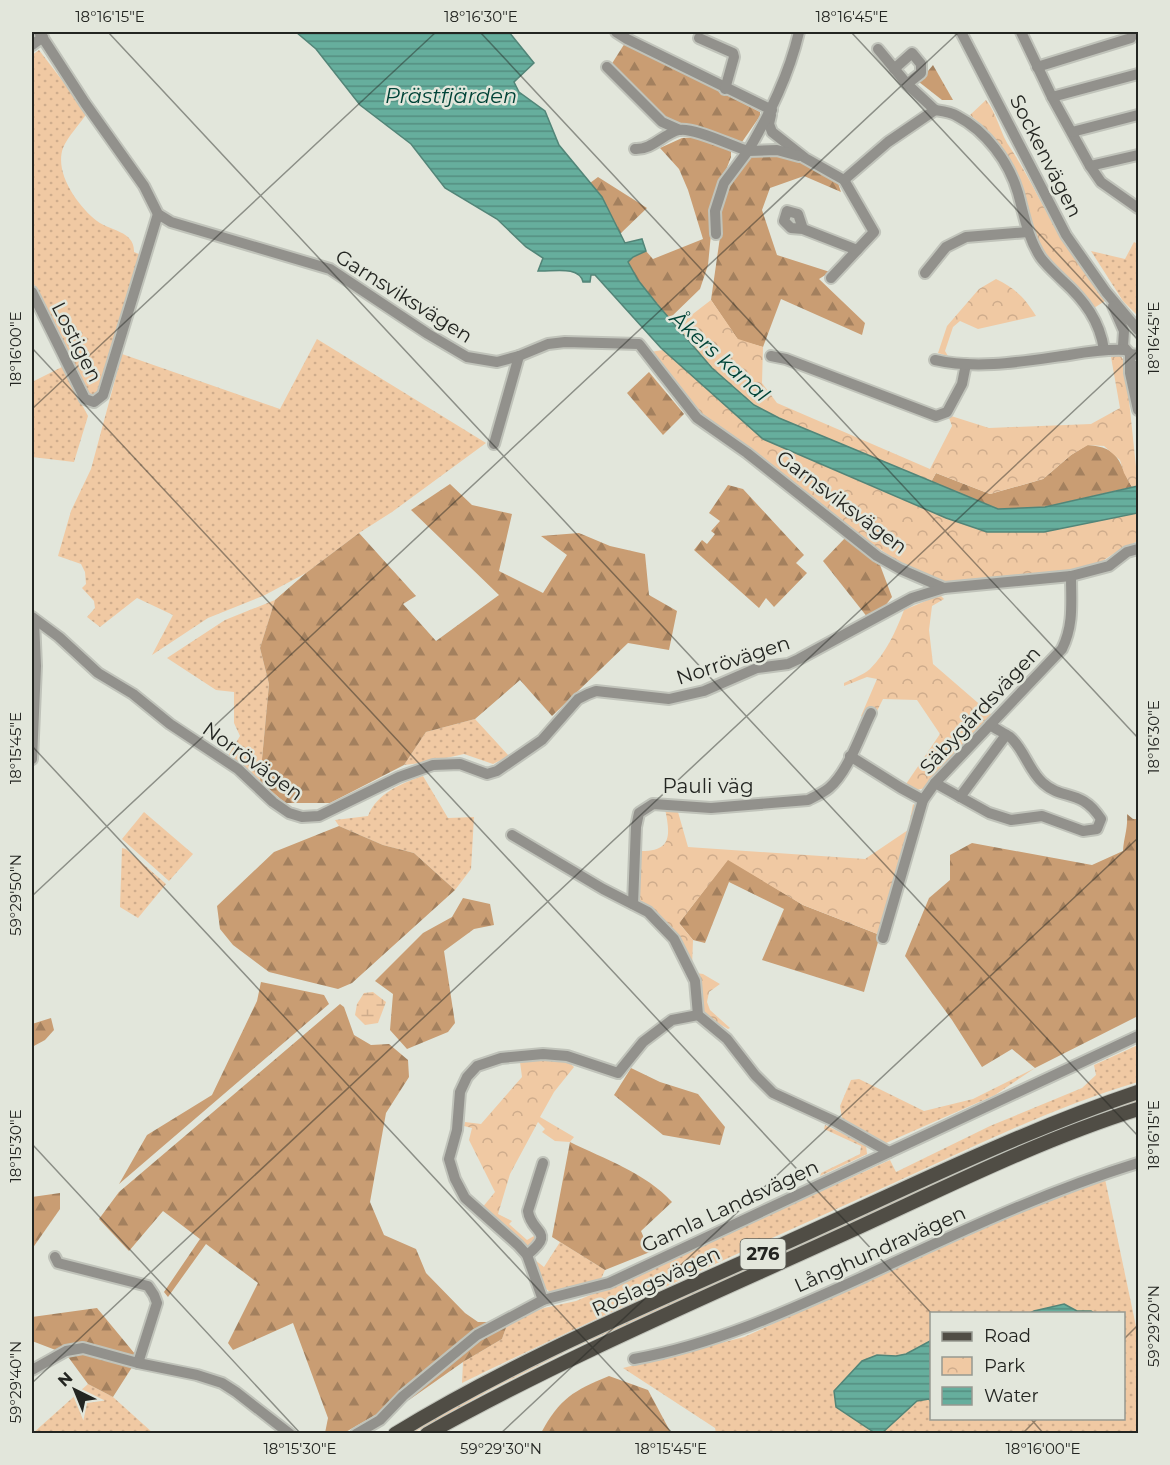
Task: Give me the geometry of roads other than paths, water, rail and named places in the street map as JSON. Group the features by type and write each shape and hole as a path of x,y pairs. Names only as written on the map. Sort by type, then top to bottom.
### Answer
{"main road":[{"name":"Roslagsvägen","path":"395,1434 520,1365 658,1301 1047,1125 1138,1092"},
{"name":"Roslagsvägen","path":"428,1434 483,1403 580,1354 997,1165 1093,1124 1138,1109"}],"street":[{"path":"616,32 725,89 772,110"},
{"path":"716,234 715,211 724,183 748,151 772,110 794,55 799,32"},
{"name":"Sockenvägen","path":"961,32 1066,236 1106,292 1138,330"},
{"path":"1033,32 1022,34 1052,97 1090,166 1107,187 1138,208"},
{"path":"32,45 41,34 85,103 144,186 158,214"},
{"path":"1037,67 1131,38 1132,35"},
{"path":"699,38 733,52 734,57 725,89"},
{"path":"878,49 907,84 935,110 955,114 986,136 1003,161 1017,190 1028,232 1042,259 1083,301 1102,335 1104,350"},
{"path":"894,69 912,53 921,64 921,73 907,84"},
{"path":"607,67 662,122 680,130 703,134 748,151 777,150 805,158"},
{"path":"1052,97 1138,74"},
{"path":"772,110 769,124 772,132 805,158 843,180 874,232 831,278"},
{"path":"843,180 888,142 935,110"},
{"path":"1072,132 1138,115"},
{"path":"635,149 643,149 680,130"},
{"path":"1090,166 1138,155"},
{"name":"Garnsviksvägen","path":"158,214 171,222 330,268 428,334 467,357 497,362 556,343 639,344 697,418 747,453 877,556 900,569 944,588"},
{"name":"Lostigen","path":"32,292 85,399 94,402 103,395 158,214"},
{"path":"803,229 857,250"},
{"path":"925,273 946,247 966,237 1028,232"},
{"name":"Sockenvägen","path":"1106,292 1128,347 1130,373 1138,410"},
{"name":"Sockenvägen","path":"1128,347 1132,331 1138,330"},
{"path":"935,360 1006,364 1128,347"},
{"path":"494,444 519,356"},
{"path":"771,356 786,359 936,416 947,412 962,384 966,363"},
{"name":"Sockenvägen","path":"1134,384 1138,365"},
{"name":"Norrövägen","path":"33,618 59,637 98,673 133,694 170,724 238,769 273,802 289,813 302,817 319,816 399,777 433,765 460,764 487,774 497,771 542,740 578,699 596,691 669,699 704,692 757,668 794,661 912,598 944,588 1071,576 1109,566 1127,552 1138,549"},
{"name":"Säbygårdsvägen","path":"883,938 923,800 935,783 1062,649 1069,635 1072,619 1071,576"},
{"path":"32,759 36,666 33,618"},
{"name":"Pauli väg","path":"633,904 636,827 639,813 652,804 711,808 808,800 822,794 835,782 871,713"},
{"path":"935,783 989,813 1011,820 1042,816 1083,831 1097,829 1101,819 1094,808 1077,797 1052,789 1042,783 1011,738 990,725"},
{"path":"960,798 1006,735"},
{"path":"850,756 923,800"},
{"path":"512,835 603,890 648,912 674,939 695,981 698,1015 727,1039 755,1075 773,1093 834,1121 889,1152"},
{"path":"543,1300 527,1255 465,1198 448,1159 456,1140 460,1092 467,1077 477,1066 501,1058 543,1054 567,1056 618,1073 672,1020 698,1015"},
{"name":"Gamla Landsvägen","path":"356,1434 380,1420 404,1396 477,1335 543,1300 609,1283 1138,1036"},
{"name":"Långhundravägen","path":"634,1359 683,1349 724,1336 1046,1195 1138,1162"},
{"path":"527,1255 540,1245 541,1240 539,1231 529,1217 528,1211 543,1163"},
{"path":"55,1257 58,1263 147,1286 157,1303 138,1363"},
{"path":"32,1370 66,1351 83,1348 138,1363 197,1375 222,1383 290,1434"}],"water":[{"name":"Prästfjärden","path":"296,32 509,32 534,63 514,82 519,92 545,111 559,145 602,197 625,243 642,239 646,251 628,262 638,280 712,368 754,405 779,418 998,509 1045,507 1138,486 1138,513 1044,532 987,532 946,518 763,439 661,348 595,275 591,275 590,282 583,282 576,273 571,271 538,271 543,258 526,247 497,219 445,188 411,144 360,105 316,49"},
{"path":"1064,1304 1077,1311 1092,1312 1032,1312"},
{"path":"930,1341 930,1400 917,1401 881,1434 875,1433 836,1407 834,1391 862,1361 877,1355 906,1354"}],"water label":[{"name":"Åkers kanal","path":"720,356"}]}
